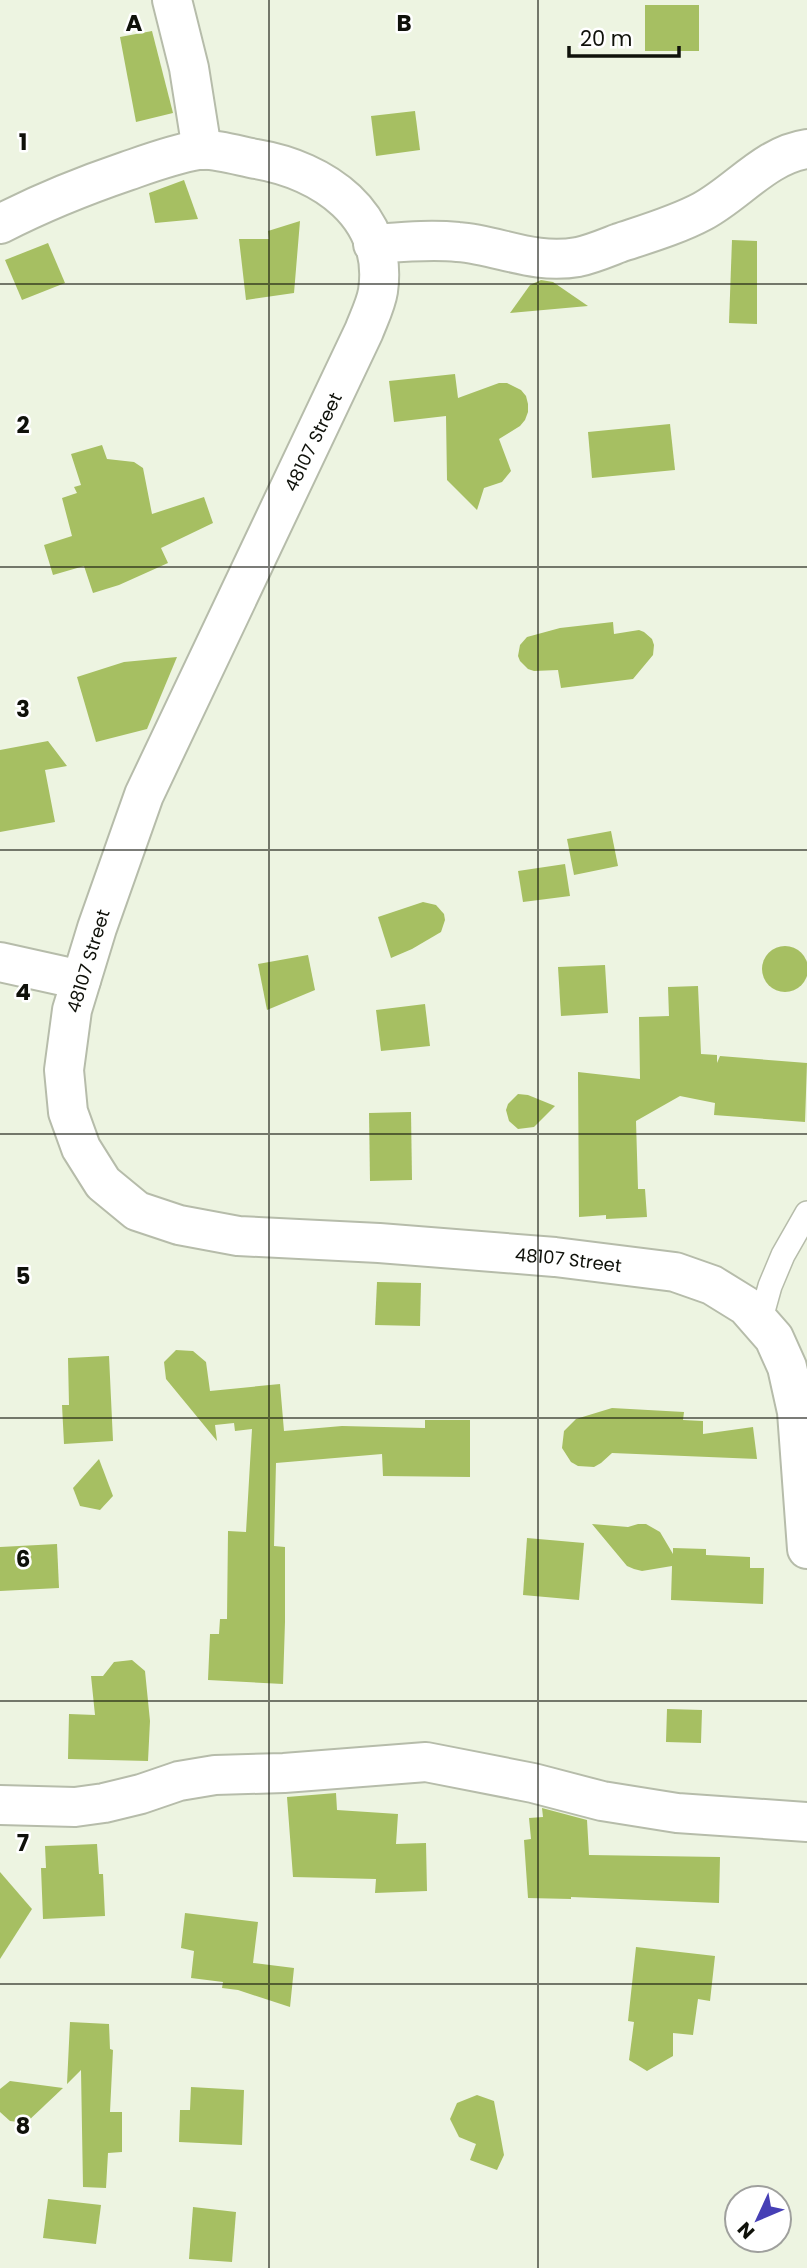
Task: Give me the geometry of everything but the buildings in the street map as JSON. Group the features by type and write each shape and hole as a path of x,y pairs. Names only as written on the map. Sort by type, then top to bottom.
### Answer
{"street":[{"path":"172,0 189,68 202,150"},
{"path":"373,244 460,242 516,255 551,259 579,257 703,211 768,165 796,151 807,149"},
{"name":"48107 Street","path":"0,224 40,203 159,160 202,150 272,161 309,174 345,197 366,223 379,262 378,293 364,331 144,795 81,980 72,1010 64,1070 68,1112 81,1148 103,1183 137,1211 179,1225 237,1236 379,1243 541,1256 675,1272 712,1284 746,1306 761,1322 774,1338 787,1367 797,1412 807,1549"},
{"path":"0,962 81,980"},
{"path":"0,1805 75,1807 141,1794 179,1781 215,1775 284,1773 426,1762 533,1783 601,1801 677,1813 807,1822"}],"lane":[{"path":"761,1322 770,1286 783,1255 807,1213"}]}
